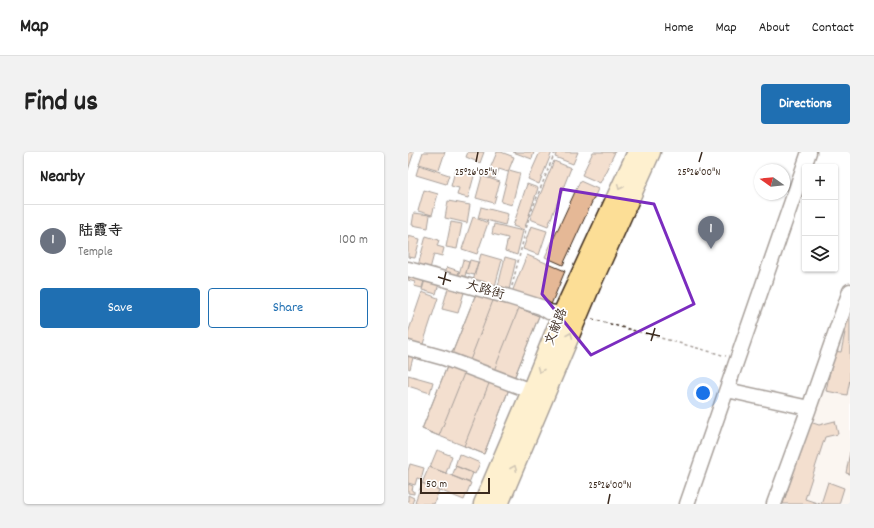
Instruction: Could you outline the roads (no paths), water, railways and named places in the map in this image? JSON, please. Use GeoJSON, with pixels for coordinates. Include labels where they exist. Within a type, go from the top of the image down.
{"type":"FeatureCollection","features":[{"type":"Feature","properties":{"kind":"main road","name":"文献路"},"geometry":{"type":"LineString","coordinates":[[499,504],[570,315],[637,152]]}},
{"type":"Feature","properties":{"kind":"main road","name":"文献路"},"geometry":{"type":"LineString","coordinates":[[483,504],[531,391],[651,152]]}},
{"type":"Feature","properties":{"kind":"street"},"geometry":{"type":"LineString","coordinates":[[687,504],[808,152]]}},
{"type":"Feature","properties":{"kind":"street","name":"大路街"},"geometry":{"type":"LineString","coordinates":[[408,269],[542,307],[549,312],[570,315]]}},
{"type":"Feature","properties":{"kind":"street"},"geometry":{"type":"LineString","coordinates":[[774,504],[850,291]]}},
{"type":"Feature","properties":{"kind":"street"},"geometry":{"type":"LineString","coordinates":[[408,348],[444,358],[531,391]]}},
{"type":"Feature","properties":{"kind":"street"},"geometry":{"type":"LineString","coordinates":[[727,390],[809,408]]}},
{"type":"Feature","properties":{"kind":"place","name":"陆霞寺"},"geometry":{"type":"Point","coordinates":[711,249]}}]}
